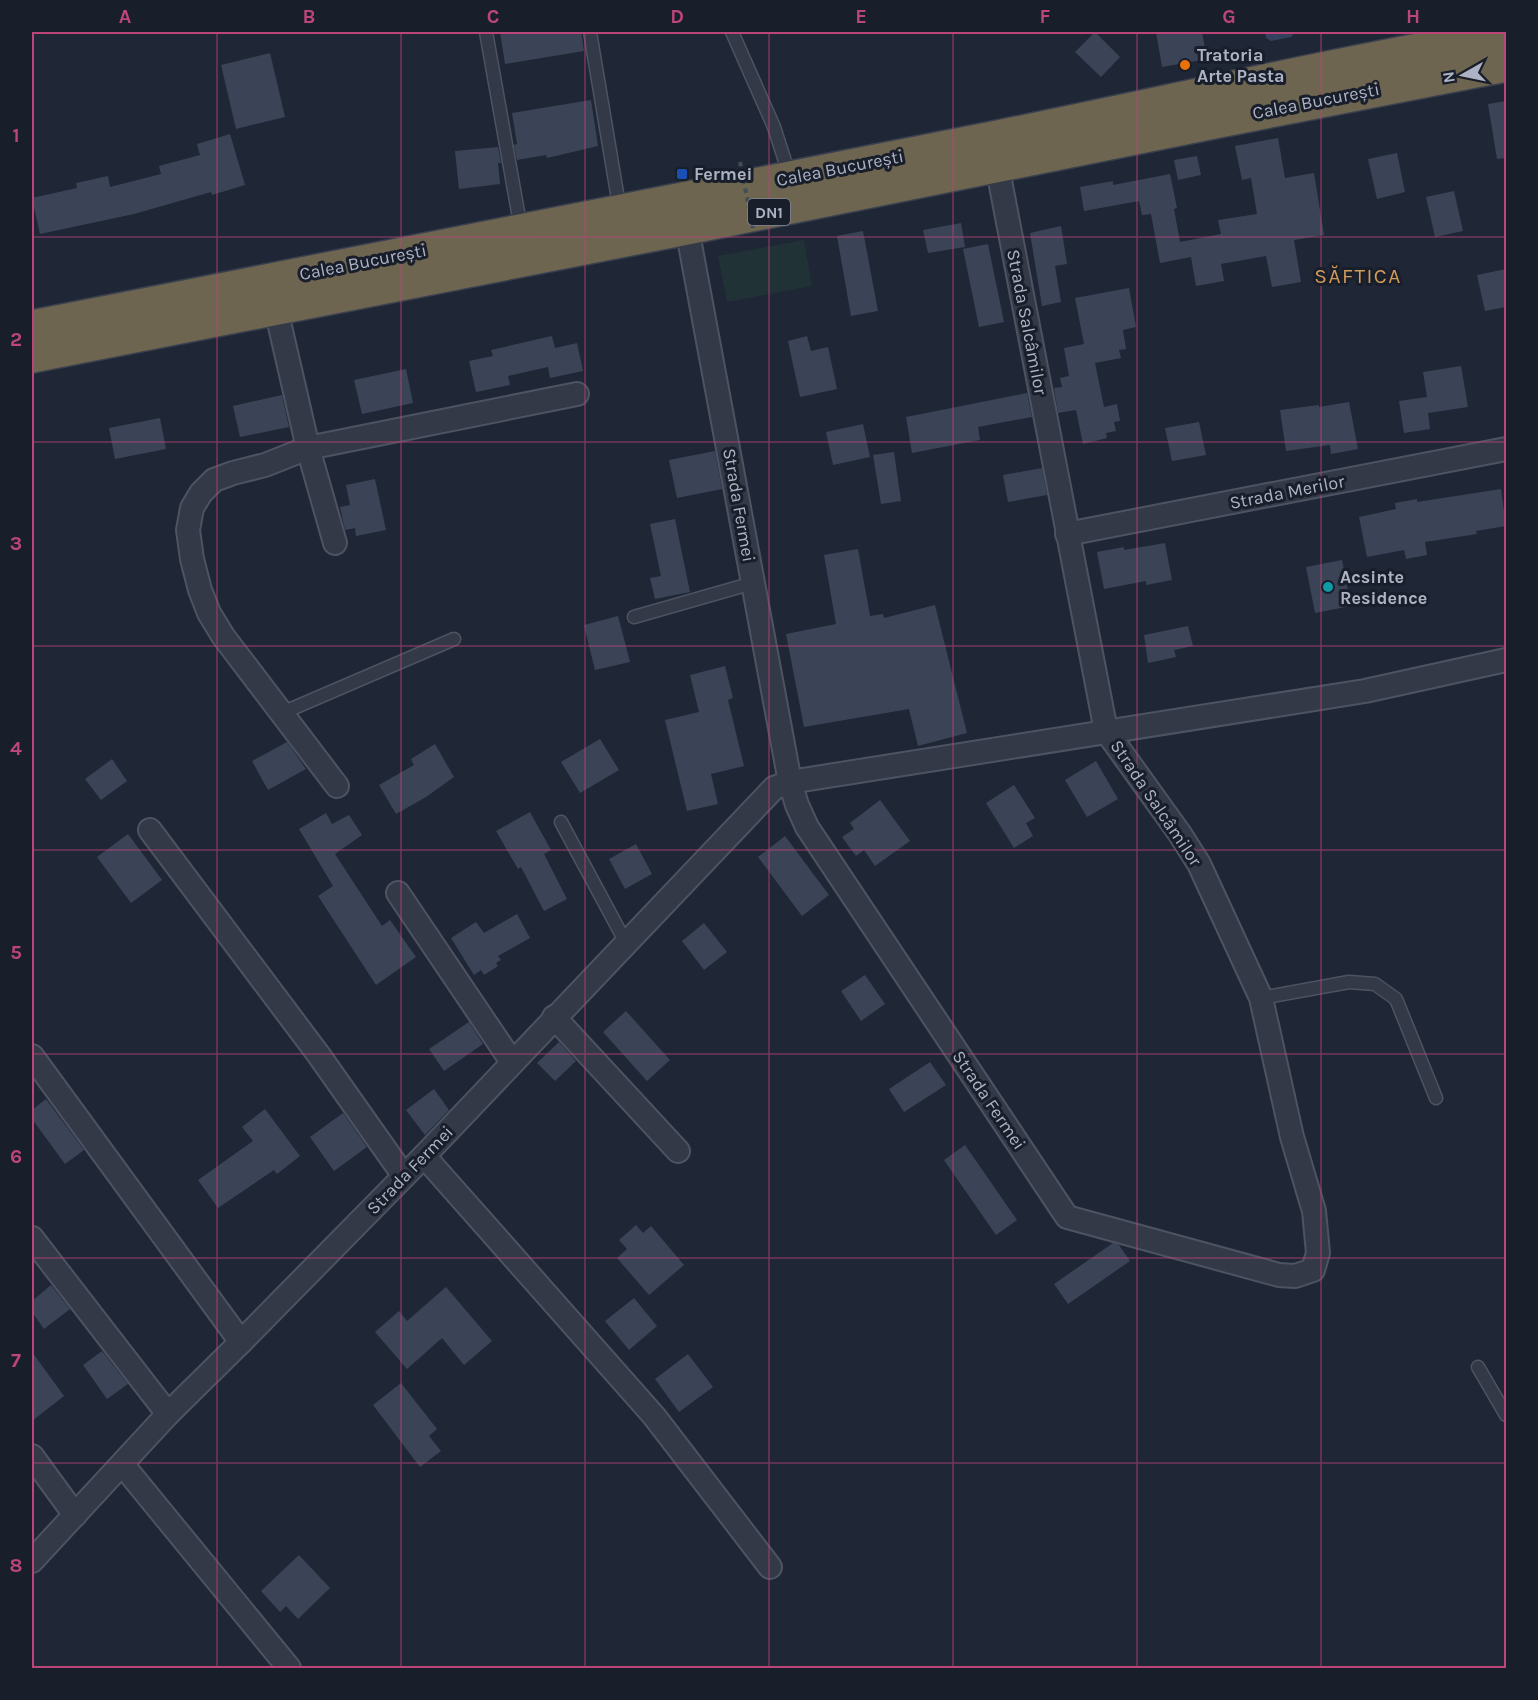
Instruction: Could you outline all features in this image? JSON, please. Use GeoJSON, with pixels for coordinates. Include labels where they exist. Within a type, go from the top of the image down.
{"type":"FeatureCollection","features":[{"type":"Feature","properties":{"kind":"highway","name":"Calea București"},"geometry":{"type":"LineString","coordinates":[[32,327],[621,212],[1406,52],[1506,34]]}},
{"type":"Feature","properties":{"kind":"highway","name":"Calea București"},"geometry":{"type":"LineString","coordinates":[[32,356],[1506,65]]}},
{"type":"Feature","properties":{"kind":"street","name":"Strada Salcâmilor"},"geometry":{"type":"LineString","coordinates":[[997,165],[1106,731],[1199,864],[1261,998],[1292,1137],[1314,1211],[1318,1253],[1313,1270],[1295,1276]]}},
{"type":"Feature","properties":{"kind":"street","name":"Strada Fermei"},"geometry":{"type":"LineString","coordinates":[[687,228],[790,782],[807,827],[1067,1217],[1279,1275],[1295,1276]]}},
{"type":"Feature","properties":{"kind":"street"},"geometry":{"type":"LineString","coordinates":[[276,309],[308,448],[335,543]]}},
{"type":"Feature","properties":{"kind":"street"},"geometry":{"type":"LineString","coordinates":[[337,786],[209,613],[192,559],[188,530],[192,508],[201,493],[214,480],[265,465],[308,448],[577,394]]}},
{"type":"Feature","properties":{"kind":"street","name":"Strada Merilor"},"geometry":{"type":"LineString","coordinates":[[1067,534],[1506,449]]}},
{"type":"Feature","properties":{"kind":"street"},"geometry":{"type":"LineString","coordinates":[[790,782],[1365,691],[1506,660]]}},
{"type":"Feature","properties":{"kind":"street","name":"Strada Fermei"},"geometry":{"type":"LineString","coordinates":[[32,1561],[168,1414],[404,1176],[774,788],[790,782]]}},
{"type":"Feature","properties":{"kind":"street"},"geometry":{"type":"LineString","coordinates":[[150,830],[318,1053],[404,1176]]}},
{"type":"Feature","properties":{"kind":"street"},"geometry":{"type":"LineString","coordinates":[[398,893],[512,1062]]}},
{"type":"Feature","properties":{"kind":"street"},"geometry":{"type":"LineString","coordinates":[[554,1017],[678,1151]]}},
{"type":"Feature","properties":{"kind":"street"},"geometry":{"type":"LineString","coordinates":[[32,1056],[241,1342]]}},
{"type":"Feature","properties":{"kind":"street"},"geometry":{"type":"LineString","coordinates":[[424,1155],[654,1416],[770,1567]]}},
{"type":"Feature","properties":{"kind":"street"},"geometry":{"type":"LineString","coordinates":[[32,1238],[168,1414]]}},
{"type":"Feature","properties":{"kind":"street"},"geometry":{"type":"LineString","coordinates":[[32,1456],[75,1515]]}},
{"type":"Feature","properties":{"kind":"street"},"geometry":{"type":"LineString","coordinates":[[122,1464],[289,1668]]}},
{"type":"Feature","properties":{"kind":"lane"},"geometry":{"type":"LineString","coordinates":[[486,32],[521,231]]}},
{"type":"Feature","properties":{"kind":"lane"},"geometry":{"type":"LineString","coordinates":[[590,32],[621,212]]}},
{"type":"Feature","properties":{"kind":"lane"},"geometry":{"type":"LineString","coordinates":[[732,32],[774,127],[791,178]]}},
{"type":"Feature","properties":{"kind":"lane"},"geometry":{"type":"LineString","coordinates":[[634,617],[753,583]]}},
{"type":"Feature","properties":{"kind":"lane"},"geometry":{"type":"LineString","coordinates":[[282,713],[454,639]]}},
{"type":"Feature","properties":{"kind":"lane"},"geometry":{"type":"LineString","coordinates":[[561,822],[626,943]]}},
{"type":"Feature","properties":{"kind":"lane"},"geometry":{"type":"LineString","coordinates":[[1261,998],[1349,982],[1375,984],[1396,999],[1436,1098]]}},
{"type":"Feature","properties":{"kind":"lane"},"geometry":{"type":"LineString","coordinates":[[1478,1367],[1506,1415]]}},
{"type":"Feature","properties":{"kind":"path"},"geometry":{"type":"LineString","coordinates":[[740,162],[753,228]]}},
{"type":"Feature","properties":{"kind":"shaded area"},"geometry":{"type":"Polygon","coordinates":[[[804,240],[812,286],[727,302],[718,256],[804,240]]]}},
{"type":"Feature","properties":{"kind":"water"},"geometry":{"type":"Polygon","coordinates":[[[1265,32],[1295,32],[1291,37],[1271,41],[1266,38],[1265,32]]]}},
{"type":"Feature","properties":{"kind":"building"},"geometry":{"type":"Polygon","coordinates":[[[500,32],[581,32],[584,51],[505,64],[500,32]]]}},
{"type":"Feature","properties":{"kind":"building"},"geometry":{"type":"Polygon","coordinates":[[[1095,32],[1120,57],[1101,77],[1075,52],[1095,32]]]}},
{"type":"Feature","properties":{"kind":"building"},"geometry":{"type":"Polygon","coordinates":[[[1156,32],[1202,32],[1207,59],[1162,67],[1156,32]]]}},
{"type":"Feature","properties":{"kind":"building"},"geometry":{"type":"Polygon","coordinates":[[[270,53],[285,117],[236,129],[221,65],[270,53]]]}},
{"type":"Feature","properties":{"kind":"building"},"geometry":{"type":"Polygon","coordinates":[[[591,100],[598,146],[547,158],[546,155],[517,160],[512,113],[591,100]]]}},
{"type":"Feature","properties":{"kind":"building"},"geometry":{"type":"Polygon","coordinates":[[[1506,101],[1506,158],[1497,159],[1488,104],[1506,101]]]}},
{"type":"Feature","properties":{"kind":"building"},"geometry":{"type":"Polygon","coordinates":[[[230,134],[245,185],[212,195],[211,192],[134,214],[40,234],[32,198],[77,188],[76,183],[108,176],[110,187],[161,174],[159,166],[200,155],[197,144],[230,134]]]}},
{"type":"Feature","properties":{"kind":"building"},"geometry":{"type":"Polygon","coordinates":[[[1278,138],[1285,178],[1314,173],[1324,235],[1294,240],[1301,282],[1272,287],[1266,256],[1221,264],[1224,281],[1196,286],[1191,257],[1160,263],[1151,214],[1142,215],[1139,201],[1084,211],[1080,187],[1113,181],[1113,185],[1170,174],[1177,208],[1174,209],[1180,242],[1221,234],[1218,220],[1257,214],[1251,178],[1242,180],[1235,146],[1278,138]]]}},
{"type":"Feature","properties":{"kind":"building"},"geometry":{"type":"Polygon","coordinates":[[[498,147],[501,163],[498,163],[500,184],[459,189],[455,151],[498,147]]]}},
{"type":"Feature","properties":{"kind":"building"},"geometry":{"type":"Polygon","coordinates":[[[1397,153],[1405,192],[1377,199],[1368,159],[1397,153]]]}},
{"type":"Feature","properties":{"kind":"building"},"geometry":{"type":"Polygon","coordinates":[[[1197,156],[1201,175],[1178,180],[1174,160],[1197,156]]]}},
{"type":"Feature","properties":{"kind":"building"},"geometry":{"type":"Polygon","coordinates":[[[1454,191],[1463,231],[1435,237],[1426,197],[1454,191]]]}},
{"type":"Feature","properties":{"kind":"building"},"geometry":{"type":"Polygon","coordinates":[[[961,223],[965,247],[928,253],[923,230],[961,223]]]}},
{"type":"Feature","properties":{"kind":"building"},"geometry":{"type":"Polygon","coordinates":[[[1061,226],[1067,264],[1055,266],[1061,302],[1042,306],[1030,233],[1061,226]]]}},
{"type":"Feature","properties":{"kind":"building"},"geometry":{"type":"Polygon","coordinates":[[[863,231],[878,311],[851,316],[837,236],[863,231]]]}},
{"type":"Feature","properties":{"kind":"building"},"geometry":{"type":"Polygon","coordinates":[[[988,244],[1004,322],[979,327],[963,249],[988,244]]]}},
{"type":"Feature","properties":{"kind":"building"},"geometry":{"type":"Polygon","coordinates":[[[1506,269],[1506,307],[1485,311],[1477,275],[1506,269]]]}},
{"type":"Feature","properties":{"kind":"building"},"geometry":{"type":"Polygon","coordinates":[[[1129,288],[1136,327],[1123,330],[1126,349],[1119,350],[1121,358],[1095,363],[1104,407],[1117,404],[1120,421],[1114,422],[1116,431],[1106,433],[1107,438],[1083,444],[1076,410],[1058,413],[1054,388],[1062,387],[1060,378],[1069,376],[1064,348],[1084,344],[1075,298],[1129,288]]]}},
{"type":"Feature","properties":{"kind":"building"},"geometry":{"type":"Polygon","coordinates":[[[552,336],[555,348],[577,343],[583,371],[550,378],[548,367],[508,376],[510,385],[476,392],[469,361],[493,356],[491,350],[552,336]]]}},
{"type":"Feature","properties":{"kind":"building"},"geometry":{"type":"Polygon","coordinates":[[[807,336],[811,351],[828,347],[837,389],[800,397],[788,341],[807,336]]]}},
{"type":"Feature","properties":{"kind":"building"},"geometry":{"type":"Polygon","coordinates":[[[1461,366],[1468,407],[1428,413],[1430,429],[1404,433],[1399,401],[1427,397],[1423,372],[1461,366]]]}},
{"type":"Feature","properties":{"kind":"building"},"geometry":{"type":"Polygon","coordinates":[[[406,369],[413,403],[362,414],[354,380],[406,369]]]}},
{"type":"Feature","properties":{"kind":"building"},"geometry":{"type":"Polygon","coordinates":[[[1027,393],[1032,417],[978,427],[980,440],[912,453],[906,417],[1027,393]]]}},
{"type":"Feature","properties":{"kind":"building"},"geometry":{"type":"Polygon","coordinates":[[[282,395],[289,427],[240,437],[233,406],[282,395]]]}},
{"type":"Feature","properties":{"kind":"building"},"geometry":{"type":"Polygon","coordinates":[[[1349,402],[1358,449],[1331,454],[1330,445],[1286,451],[1280,410],[1349,402]]]}},
{"type":"Feature","properties":{"kind":"building"},"geometry":{"type":"Polygon","coordinates":[[[160,418],[166,449],[115,459],[109,428],[160,418]]]}},
{"type":"Feature","properties":{"kind":"building"},"geometry":{"type":"Polygon","coordinates":[[[1199,422],[1206,455],[1172,461],[1165,428],[1199,422]]]}},
{"type":"Feature","properties":{"kind":"building"},"geometry":{"type":"Polygon","coordinates":[[[863,424],[870,457],[833,465],[826,432],[863,424]]]}},
{"type":"Feature","properties":{"kind":"building"},"geometry":{"type":"Polygon","coordinates":[[[715,451],[722,489],[677,498],[669,460],[715,451]]]}},
{"type":"Feature","properties":{"kind":"building"},"geometry":{"type":"Polygon","coordinates":[[[894,452],[901,501],[881,504],[873,455],[894,452]]]}},
{"type":"Feature","properties":{"kind":"building"},"geometry":{"type":"Polygon","coordinates":[[[1042,468],[1047,495],[1008,502],[1003,475],[1042,468]]]}},
{"type":"Feature","properties":{"kind":"building"},"geometry":{"type":"Polygon","coordinates":[[[375,479],[386,530],[356,536],[355,528],[345,530],[340,507],[350,505],[346,485],[375,479]]]}},
{"type":"Feature","properties":{"kind":"building"},"geometry":{"type":"Polygon","coordinates":[[[1501,489],[1506,526],[1476,531],[1477,534],[1425,542],[1427,555],[1406,559],[1404,550],[1367,557],[1359,517],[1396,509],[1395,503],[1417,499],[1417,502],[1501,489]]]}},
{"type":"Feature","properties":{"kind":"building"},"geometry":{"type":"Polygon","coordinates":[[[675,519],[690,592],[655,599],[650,578],[661,576],[650,524],[675,519]]]}},
{"type":"Feature","properties":{"kind":"building"},"geometry":{"type":"Polygon","coordinates":[[[1165,543],[1172,580],[1146,585],[1146,581],[1104,589],[1097,552],[1165,543]]]}},
{"type":"Feature","properties":{"kind":"building"},"geometry":{"type":"Polygon","coordinates":[[[858,549],[870,616],[883,614],[884,618],[935,605],[967,733],[918,746],[909,709],[804,727],[786,634],[836,624],[824,555],[858,549]]]}},
{"type":"Feature","properties":{"kind":"building","name":"Acsinte Residence"},"geometry":{"type":"Polygon","coordinates":[[[1342,560],[1351,606],[1315,613],[1306,567],[1342,560]]]}},
{"type":"Feature","properties":{"kind":"building"},"geometry":{"type":"Polygon","coordinates":[[[618,616],[630,662],[595,670],[584,625],[618,616]]]}},
{"type":"Feature","properties":{"kind":"building"},"geometry":{"type":"Polygon","coordinates":[[[1188,626],[1193,646],[1174,650],[1176,657],[1148,663],[1144,635],[1188,626]]]}},
{"type":"Feature","properties":{"kind":"building"},"geometry":{"type":"Polygon","coordinates":[[[725,666],[733,698],[728,700],[744,766],[711,774],[718,804],[687,811],[665,720],[699,712],[690,675],[725,666]]]}},
{"type":"Feature","properties":{"kind":"building"},"geometry":{"type":"Polygon","coordinates":[[[600,739],[619,770],[580,793],[561,762],[600,739]]]}},
{"type":"Feature","properties":{"kind":"building"},"geometry":{"type":"Polygon","coordinates":[[[287,742],[306,769],[268,790],[252,761],[287,742]]]}},
{"type":"Feature","properties":{"kind":"building"},"geometry":{"type":"Polygon","coordinates":[[[435,744],[454,777],[426,797],[396,814],[379,785],[414,765],[411,759],[435,744]]]}},
{"type":"Feature","properties":{"kind":"building"},"geometry":{"type":"Polygon","coordinates":[[[112,759],[127,781],[101,800],[85,779],[112,759]]]}},
{"type":"Feature","properties":{"kind":"building"},"geometry":{"type":"Polygon","coordinates":[[[1096,761],[1118,799],[1087,817],[1065,780],[1096,761]]]}},
{"type":"Feature","properties":{"kind":"building"},"geometry":{"type":"Polygon","coordinates":[[[1014,785],[1035,818],[1026,823],[1033,836],[1014,848],[986,803],[1014,785]]]}},
{"type":"Feature","properties":{"kind":"building"},"geometry":{"type":"Polygon","coordinates":[[[880,800],[910,841],[875,866],[864,850],[856,856],[842,837],[854,829],[850,823],[880,800]]]}},
{"type":"Feature","properties":{"kind":"building"},"geometry":{"type":"Polygon","coordinates":[[[530,812],[551,850],[544,854],[567,899],[544,911],[521,867],[518,869],[496,831],[530,812]]]}},
{"type":"Feature","properties":{"kind":"building"},"geometry":{"type":"Polygon","coordinates":[[[326,813],[332,824],[349,815],[362,835],[335,854],[382,926],[390,920],[416,957],[376,985],[318,896],[333,886],[299,829],[326,813]]]}},
{"type":"Feature","properties":{"kind":"building"},"geometry":{"type":"Polygon","coordinates":[[[128,834],[162,880],[131,903],[97,857],[128,834]]]}},
{"type":"Feature","properties":{"kind":"building"},"geometry":{"type":"Polygon","coordinates":[[[785,836],[829,895],[802,916],[758,857],[785,836]]]}},
{"type":"Feature","properties":{"kind":"building"},"geometry":{"type":"Polygon","coordinates":[[[636,844],[652,874],[625,889],[609,859],[636,844]]]}},
{"type":"Feature","properties":{"kind":"building"},"geometry":{"type":"Polygon","coordinates":[[[517,914],[530,938],[498,956],[501,960],[496,963],[498,966],[484,975],[481,970],[474,975],[451,938],[476,922],[484,933],[517,914]]]}},
{"type":"Feature","properties":{"kind":"building"},"geometry":{"type":"Polygon","coordinates":[[[704,923],[727,952],[704,970],[682,941],[704,923]]]}},
{"type":"Feature","properties":{"kind":"building"},"geometry":{"type":"Polygon","coordinates":[[[865,975],[885,1004],[861,1021],[841,991],[865,975]]]}},
{"type":"Feature","properties":{"kind":"building"},"geometry":{"type":"Polygon","coordinates":[[[626,1011],[670,1060],[647,1081],[603,1032],[626,1011]]]}},
{"type":"Feature","properties":{"kind":"building"},"geometry":{"type":"Polygon","coordinates":[[[469,1022],[483,1044],[444,1071],[429,1049],[469,1022]]]}},
{"type":"Feature","properties":{"kind":"building"},"geometry":{"type":"Polygon","coordinates":[[[559,1042],[576,1061],[555,1081],[537,1063],[559,1042]]]}},
{"type":"Feature","properties":{"kind":"building"},"geometry":{"type":"Polygon","coordinates":[[[930,1062],[946,1085],[904,1112],[889,1089],[930,1062]]]}},
{"type":"Feature","properties":{"kind":"building"},"geometry":{"type":"Polygon","coordinates":[[[434,1089],[449,1110],[425,1135],[406,1110],[434,1089]]]}},
{"type":"Feature","properties":{"kind":"building"},"geometry":{"type":"Polygon","coordinates":[[[46,1099],[84,1150],[65,1164],[32,1119],[32,1110],[46,1099]]]}},
{"type":"Feature","properties":{"kind":"building"},"geometry":{"type":"Polygon","coordinates":[[[265,1109],[300,1156],[277,1174],[274,1170],[218,1208],[198,1180],[253,1141],[242,1127],[265,1109]]]}},
{"type":"Feature","properties":{"kind":"building"},"geometry":{"type":"Polygon","coordinates":[[[343,1113],[367,1147],[334,1171],[310,1137],[343,1113]]]}},
{"type":"Feature","properties":{"kind":"building"},"geometry":{"type":"Polygon","coordinates":[[[965,1145],[1017,1220],[996,1235],[944,1160],[965,1145]]]}},
{"type":"Feature","properties":{"kind":"building"},"geometry":{"type":"Polygon","coordinates":[[[636,1225],[643,1233],[651,1226],[684,1265],[649,1295],[617,1258],[627,1249],[619,1240],[636,1225]]]}},
{"type":"Feature","properties":{"kind":"building"},"geometry":{"type":"Polygon","coordinates":[[[1113,1243],[1119,1245],[1130,1261],[1068,1304],[1054,1284],[1113,1243]]]}},
{"type":"Feature","properties":{"kind":"building"},"geometry":{"type":"Polygon","coordinates":[[[51,1285],[70,1309],[44,1329],[32,1312],[32,1301],[51,1285]]]}},
{"type":"Feature","properties":{"kind":"building"},"geometry":{"type":"Polygon","coordinates":[[[446,1287],[492,1341],[464,1365],[442,1338],[407,1369],[375,1332],[399,1311],[407,1321],[446,1287]]]}},
{"type":"Feature","properties":{"kind":"building"},"geometry":{"type":"Polygon","coordinates":[[[634,1298],[657,1326],[629,1350],[605,1321],[634,1298]]]}},
{"type":"Feature","properties":{"kind":"building"},"geometry":{"type":"Polygon","coordinates":[[[102,1351],[128,1384],[107,1399],[83,1365],[102,1351]]]}},
{"type":"Feature","properties":{"kind":"building"},"geometry":{"type":"Polygon","coordinates":[[[32,1352],[64,1396],[32,1421],[32,1352]]]}},
{"type":"Feature","properties":{"kind":"building"},"geometry":{"type":"Polygon","coordinates":[[[688,1354],[713,1387],[679,1412],[655,1379],[688,1354]]]}},
{"type":"Feature","properties":{"kind":"building"},"geometry":{"type":"Polygon","coordinates":[[[401,1383],[437,1429],[429,1436],[441,1451],[420,1467],[373,1405],[401,1383]]]}},
{"type":"Feature","properties":{"kind":"building"},"geometry":{"type":"Polygon","coordinates":[[[299,1555],[330,1588],[298,1619],[286,1606],[280,1612],[261,1591],[299,1555]]]}},
{"type":"Feature","properties":{"kind":"place","name":"Tratoria Arte Pasta"},"geometry":{"type":"Point","coordinates":[1185,65]}},
{"type":"Feature","properties":{"kind":"place","name":"Fermei"},"geometry":{"type":"Point","coordinates":[682,174]}},
{"type":"Feature","properties":{"kind":"place","name":"Acsinte Residence"},"geometry":{"type":"Point","coordinates":[1328,587]}},
{"type":"Feature","properties":{"kind":"district","name":"SĂFTICA"},"geometry":{"type":"Point","coordinates":[1358,276]}}]}
